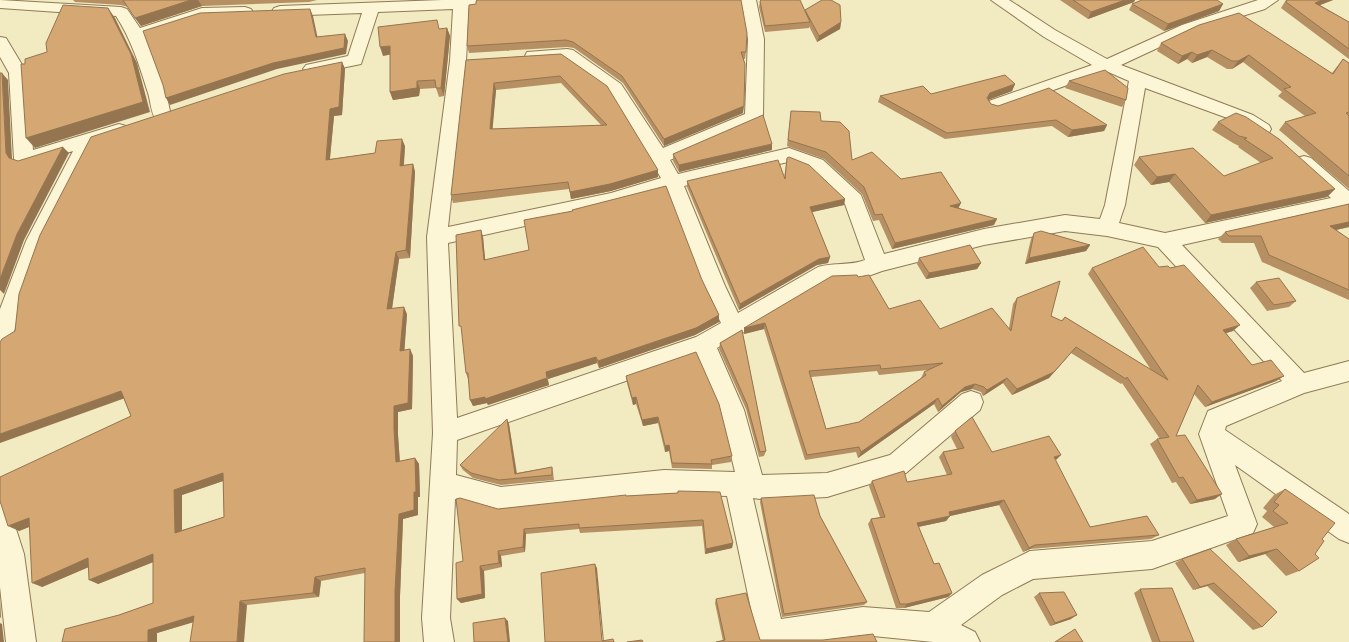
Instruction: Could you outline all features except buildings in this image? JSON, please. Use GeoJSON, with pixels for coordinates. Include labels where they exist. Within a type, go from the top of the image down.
{"type":"FeatureCollection","features":[{"type":"Feature","properties":{"kind":"street"},"geometry":{"type":"LineString","coordinates":[[999,0],[1041,30],[1108,65],[1138,79],[1247,119],[1280,141]]}},
{"type":"Feature","properties":{"kind":"street"},"geometry":{"type":"LineString","coordinates":[[136,34],[204,7],[262,11],[323,5],[371,8],[466,1],[468,61],[437,237],[445,433],[436,618],[439,642]]}},
{"type":"Feature","properties":{"kind":"street"},"geometry":{"type":"LineString","coordinates":[[659,157],[754,117],[756,39],[751,1]]}},
{"type":"Feature","properties":{"kind":"street"},"geometry":{"type":"LineString","coordinates":[[5,2],[121,12],[136,34],[157,92],[162,116]]}},
{"type":"Feature","properties":{"kind":"street"},"geometry":{"type":"LineString","coordinates":[[995,105],[1108,65],[1188,28],[1260,2]]}},
{"type":"Feature","properties":{"kind":"street"},"geometry":{"type":"LineString","coordinates":[[292,73],[355,60],[371,8]]}},
{"type":"Feature","properties":{"kind":"street"},"geometry":{"type":"LineString","coordinates":[[0,42],[18,73],[24,159],[180,110]]}},
{"type":"Feature","properties":{"kind":"street"},"geometry":{"type":"LineString","coordinates":[[518,57],[567,54],[615,88],[673,182],[714,286],[733,325]]}},
{"type":"Feature","properties":{"kind":"street"},"geometry":{"type":"LineString","coordinates":[[1108,228],[1115,205],[1138,79]]}},
{"type":"Feature","properties":{"kind":"street"},"geometry":{"type":"LineString","coordinates":[[1,331],[36,241],[88,140]]}},
{"type":"Feature","properties":{"kind":"street"},"geometry":{"type":"LineString","coordinates":[[1294,153],[1349,201]]}},
{"type":"Feature","properties":{"kind":"street"},"geometry":{"type":"LineString","coordinates":[[437,237],[611,200],[673,182],[789,155],[816,164],[854,200],[877,264]]}},
{"type":"Feature","properties":{"kind":"street"},"geometry":{"type":"LineString","coordinates":[[445,433],[704,344],[733,325],[826,273],[860,271],[877,264],[984,237],[1065,223],[1108,228],[1165,240],[1349,201]]}},
{"type":"Feature","properties":{"kind":"street"},"geometry":{"type":"LineString","coordinates":[[1165,240],[1300,384]]}},
{"type":"Feature","properties":{"kind":"street"},"geometry":{"type":"LineString","coordinates":[[704,344],[732,410],[772,638],[863,621],[933,627],[965,642]]}},
{"type":"Feature","properties":{"kind":"street"},"geometry":{"type":"LineString","coordinates":[[933,627],[992,585],[1030,565],[1152,555],[1244,524],[1211,434],[1217,420],[1300,384],[1349,371]]}},
{"type":"Feature","properties":{"kind":"street"},"geometry":{"type":"LineString","coordinates":[[442,483],[501,500],[664,482],[744,485],[769,488],[827,485],[897,465],[971,402]]}},
{"type":"Feature","properties":{"kind":"street"},"geometry":{"type":"LineString","coordinates":[[1211,434],[1349,530]]}},
{"type":"Feature","properties":{"kind":"street"},"geometry":{"type":"LineString","coordinates":[[0,516],[10,554],[21,642]]}}]}
